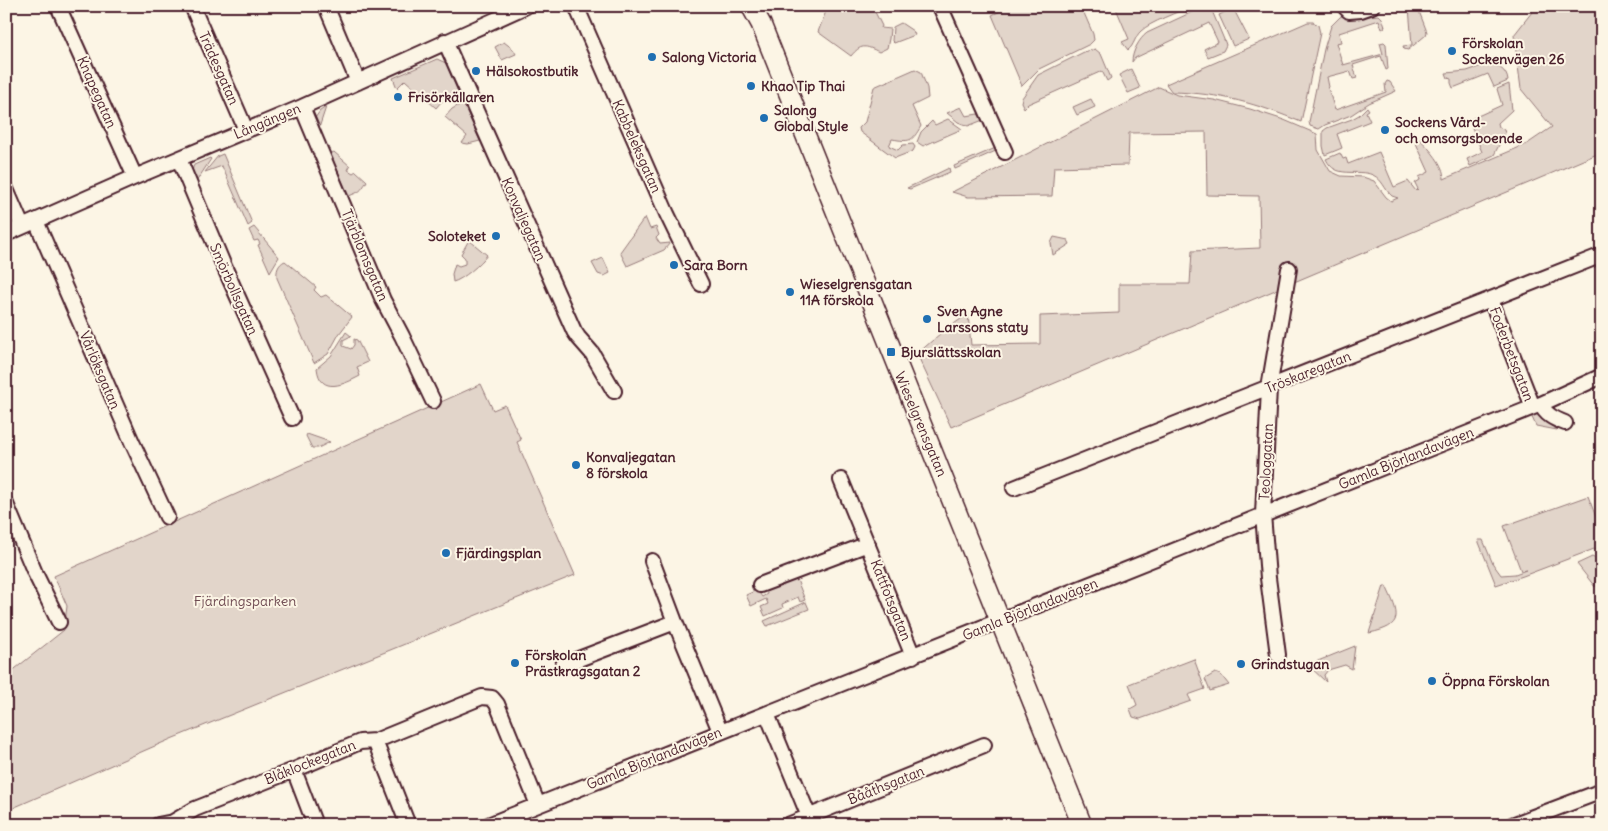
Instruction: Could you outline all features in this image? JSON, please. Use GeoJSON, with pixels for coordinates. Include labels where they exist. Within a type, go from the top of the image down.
{"type":"FeatureCollection","features":[{"type":"Feature","properties":{"kind":"street","name":"Knapegatan"},"geometry":{"type":"LineString","coordinates":[[58,6],[135,177]]}},
{"type":"Feature","properties":{"kind":"street","name":"Trädesgatan"},"geometry":{"type":"LineString","coordinates":[[192,6],[246,130]]}},
{"type":"Feature","properties":{"kind":"street"},"geometry":{"type":"LineString","coordinates":[[326,6],[358,82]]}},
{"type":"Feature","properties":{"kind":"street","name":"Långängen"},"geometry":{"type":"LineString","coordinates":[[6,234],[135,177],[302,107],[526,6]]}},
{"type":"Feature","properties":{"kind":"street","name":"Kabbeleksgatan"},"geometry":{"type":"LineString","coordinates":[[576,6],[667,214],[701,284]]}},
{"type":"Feature","properties":{"kind":"street","name":"Wieselgrensgatan"},"geometry":{"type":"LineString","coordinates":[[751,6],[759,15],[1082,825]]}},
{"type":"Feature","properties":{"kind":"street"},"geometry":{"type":"LineString","coordinates":[[1344,6],[1349,10],[1361,10],[1372,6]]}},
{"type":"Feature","properties":{"kind":"street"},"geometry":{"type":"LineString","coordinates":[[944,7],[1006,152]]}},
{"type":"Feature","properties":{"kind":"street","name":"Konvaljegatan"},"geometry":{"type":"LineString","coordinates":[[445,41],[574,331],[592,353],[614,390]]}},
{"type":"Feature","properties":{"kind":"street","name":"Tjärblomsgatan"},"geometry":{"type":"LineString","coordinates":[[302,107],[383,300],[433,401]]}},
{"type":"Feature","properties":{"kind":"street","name":"Smörbollsgatan"},"geometry":{"type":"LineString","coordinates":[[179,159],[223,264],[292,418]]}},
{"type":"Feature","properties":{"kind":"street"},"geometry":{"type":"LineString","coordinates":[[6,189],[22,226]]}},
{"type":"Feature","properties":{"kind":"street","name":"Vårlöksgatan"},"geometry":{"type":"LineString","coordinates":[[36,221],[132,442],[167,517]]}},
{"type":"Feature","properties":{"kind":"street","name":"Tröskaregatan"},"geometry":{"type":"LineString","coordinates":[[1014,488],[1602,255]]}},
{"type":"Feature","properties":{"kind":"street","name":"Teologgatan"},"geometry":{"type":"LineString","coordinates":[[1278,656],[1268,578],[1263,514],[1270,388],[1289,269]]}},
{"type":"Feature","properties":{"kind":"street","name":"Foderbetsgatan"},"geometry":{"type":"LineString","coordinates":[[1491,300],[1537,406]]}},
{"type":"Feature","properties":{"kind":"street","name":"Gamla Björlandavägen"},"geometry":{"type":"LineString","coordinates":[[488,825],[506,822],[538,805],[1537,406],[1602,376]]}},
{"type":"Feature","properties":{"kind":"street"},"geometry":{"type":"LineString","coordinates":[[1537,406],[1553,419],[1565,423]]}},
{"type":"Feature","properties":{"kind":"street","name":"Kattfotsgatan"},"geometry":{"type":"LineString","coordinates":[[841,480],[913,656]]}},
{"type":"Feature","properties":{"kind":"street"},"geometry":{"type":"LineString","coordinates":[[6,504],[35,573],[59,622]]}},
{"type":"Feature","properties":{"kind":"street","name":"Kattfotsgatan"},"geometry":{"type":"LineString","coordinates":[[760,585],[868,544]]}},
{"type":"Feature","properties":{"kind":"street"},"geometry":{"type":"LineString","coordinates":[[652,561],[720,731]]}},
{"type":"Feature","properties":{"kind":"street"},"geometry":{"type":"LineString","coordinates":[[563,665],[675,622]]}},
{"type":"Feature","properties":{"kind":"street","name":"Blåklockegatan"},"geometry":{"type":"LineString","coordinates":[[158,825],[174,823],[194,809],[360,742],[375,741],[482,698],[492,698],[497,704],[538,805]]}},
{"type":"Feature","properties":{"kind":"street"},"geometry":{"type":"LineString","coordinates":[[767,714],[810,820]]}},
{"type":"Feature","properties":{"kind":"street"},"geometry":{"type":"LineString","coordinates":[[375,741],[408,825]]}},
{"type":"Feature","properties":{"kind":"street","name":"Bååthsgatan"},"geometry":{"type":"LineString","coordinates":[[788,825],[810,820],[984,745]]}},
{"type":"Feature","properties":{"kind":"street"},"geometry":{"type":"LineString","coordinates":[[294,770],[315,825]]}},
{"type":"Feature","properties":{"kind":"street"},"geometry":{"type":"LineString","coordinates":[[1512,825],[1602,791]]}},
{"type":"Feature","properties":{"kind":"green space"},"geometry":{"type":"Polygon","coordinates":[[[828,6],[886,6],[875,12],[882,26],[881,28],[890,29],[887,48],[879,52],[864,47],[858,49],[851,56],[818,32],[828,6]]]}},
{"type":"Feature","properties":{"kind":"green space"},"geometry":{"type":"Polygon","coordinates":[[[1011,6],[1081,6],[1094,40],[1090,44],[1039,69],[1022,86],[992,15],[1011,6]]]}},
{"type":"Feature","properties":{"kind":"green space"},"geometry":{"type":"Polygon","coordinates":[[[1115,6],[1191,6],[1145,28],[1139,33],[1128,50],[1122,42],[1129,39],[1115,6]]]}},
{"type":"Feature","properties":{"kind":"green space"},"geometry":{"type":"Polygon","coordinates":[[[1205,6],[1210,6],[1225,42],[1226,45],[1223,51],[1208,57],[1204,49],[1218,42],[1209,23],[1135,58],[1132,62],[1136,46],[1147,33],[1205,6]]]}},
{"type":"Feature","properties":{"kind":"green space"},"geometry":{"type":"Polygon","coordinates":[[[1399,6],[1417,6],[1427,32],[1408,50],[1404,49],[1403,46],[1412,45],[1409,7],[1399,6]]]}},
{"type":"Feature","properties":{"kind":"green space"},"geometry":{"type":"Polygon","coordinates":[[[1530,6],[1602,6],[1602,152],[951,427],[917,354],[941,333],[968,314],[971,345],[1040,344],[1040,316],[1119,313],[1119,284],[1190,284],[1192,251],[1260,248],[1259,196],[1207,195],[1206,132],[1129,133],[1128,165],[1054,167],[1052,196],[968,197],[952,192],[1159,87],[1177,95],[1214,100],[1250,109],[1284,120],[1317,134],[1318,150],[1330,171],[1341,176],[1363,177],[1374,181],[1391,201],[1398,198],[1392,196],[1373,175],[1335,169],[1326,159],[1340,153],[1343,159],[1346,158],[1348,164],[1379,152],[1394,187],[1408,181],[1416,191],[1418,189],[1415,183],[1420,180],[1419,177],[1429,172],[1415,141],[1420,139],[1432,153],[1442,168],[1444,179],[1527,144],[1552,127],[1521,89],[1514,35],[1532,12],[1530,6]]]}},
{"type":"Feature","properties":{"kind":"green space"},"geometry":{"type":"Polygon","coordinates":[[[1233,8],[1249,39],[1233,46],[1219,15],[1233,8]]]}},
{"type":"Feature","properties":{"kind":"green space"},"geometry":{"type":"Polygon","coordinates":[[[1346,14],[1358,17],[1379,15],[1385,27],[1382,29],[1379,20],[1339,33],[1341,42],[1336,43],[1343,65],[1383,54],[1380,43],[1384,42],[1386,44],[1388,69],[1386,70],[1381,56],[1353,65],[1357,78],[1353,79],[1350,71],[1327,77],[1328,88],[1335,110],[1386,92],[1385,84],[1387,81],[1390,82],[1396,91],[1369,103],[1351,115],[1319,129],[1310,126],[1309,122],[1324,49],[1331,26],[1346,14]]]}},
{"type":"Feature","properties":{"kind":"green space"},"geometry":{"type":"Polygon","coordinates":[[[1308,22],[1318,25],[1320,33],[1301,122],[1269,110],[1223,97],[1172,92],[1166,84],[1308,22]]]}},
{"type":"Feature","properties":{"kind":"green space"},"geometry":{"type":"Polygon","coordinates":[[[901,23],[913,31],[915,35],[894,43],[892,41],[893,27],[901,23]]]}},
{"type":"Feature","properties":{"kind":"green space"},"geometry":{"type":"Polygon","coordinates":[[[504,42],[516,54],[502,60],[495,47],[504,42]]]}},
{"type":"Feature","properties":{"kind":"green space"},"geometry":{"type":"Polygon","coordinates":[[[1095,49],[1101,54],[1111,78],[1107,81],[1102,71],[1028,104],[1024,108],[1021,102],[1022,98],[1038,75],[1084,52],[1095,49]]]}},
{"type":"Feature","properties":{"kind":"green space"},"geometry":{"type":"Polygon","coordinates":[[[437,59],[446,63],[458,92],[441,102],[436,108],[405,80],[397,88],[393,78],[437,59]]]}},
{"type":"Feature","properties":{"kind":"green space"},"geometry":{"type":"Polygon","coordinates":[[[1487,64],[1501,69],[1506,74],[1508,81],[1494,87],[1488,74],[1453,88],[1451,79],[1448,78],[1446,73],[1467,71],[1487,64]]]}},
{"type":"Feature","properties":{"kind":"green space"},"geometry":{"type":"Polygon","coordinates":[[[915,69],[921,72],[927,88],[928,98],[912,106],[921,126],[913,138],[910,140],[892,139],[889,146],[898,150],[903,145],[913,144],[915,147],[913,151],[895,158],[860,132],[859,128],[865,122],[874,87],[915,69]]]}},
{"type":"Feature","properties":{"kind":"green space"},"geometry":{"type":"Polygon","coordinates":[[[1131,69],[1140,88],[1128,93],[1119,75],[1131,69]]]}},
{"type":"Feature","properties":{"kind":"green space"},"geometry":{"type":"Polygon","coordinates":[[[1509,84],[1512,110],[1498,123],[1505,133],[1494,155],[1470,166],[1467,159],[1482,152],[1469,120],[1502,105],[1497,89],[1509,84]]]}},
{"type":"Feature","properties":{"kind":"green space"},"geometry":{"type":"Polygon","coordinates":[[[1091,99],[1095,107],[1077,115],[1073,107],[1091,99]]]}},
{"type":"Feature","properties":{"kind":"green space"},"geometry":{"type":"Polygon","coordinates":[[[463,103],[480,141],[468,144],[462,143],[467,136],[445,117],[452,109],[463,103]]]}},
{"type":"Feature","properties":{"kind":"green space"},"geometry":{"type":"Polygon","coordinates":[[[326,107],[319,128],[315,118],[326,107]]]}},
{"type":"Feature","properties":{"kind":"green space"},"geometry":{"type":"Polygon","coordinates":[[[961,107],[966,116],[978,114],[983,120],[968,126],[958,122],[947,113],[961,107]]]}},
{"type":"Feature","properties":{"kind":"green space"},"geometry":{"type":"Polygon","coordinates":[[[1367,107],[1369,110],[1366,112],[1370,121],[1337,134],[1342,148],[1325,155],[1323,131],[1352,119],[1367,107]]]}},
{"type":"Feature","properties":{"kind":"green space"},"geometry":{"type":"Polygon","coordinates":[[[948,119],[962,129],[923,146],[917,142],[921,132],[932,121],[935,125],[948,119]]]}},
{"type":"Feature","properties":{"kind":"green space"},"geometry":{"type":"Polygon","coordinates":[[[998,147],[998,150],[955,169],[954,166],[998,147]]]}},
{"type":"Feature","properties":{"kind":"green space"},"geometry":{"type":"Polygon","coordinates":[[[334,152],[350,166],[348,170],[353,173],[356,171],[367,181],[358,192],[349,196],[330,154],[334,152]]]}},
{"type":"Feature","properties":{"kind":"green space"},"geometry":{"type":"Polygon","coordinates":[[[223,154],[252,223],[248,226],[222,166],[205,172],[218,156],[223,154]]]}},
{"type":"Feature","properties":{"kind":"green space"},"geometry":{"type":"Polygon","coordinates":[[[210,158],[196,182],[192,174],[194,165],[210,158]]]}},
{"type":"Feature","properties":{"kind":"green space"},"geometry":{"type":"Polygon","coordinates":[[[949,168],[950,172],[910,189],[907,188],[949,168]]]}},
{"type":"Feature","properties":{"kind":"green space"},"geometry":{"type":"Polygon","coordinates":[[[645,217],[650,229],[656,227],[659,235],[656,238],[660,244],[670,243],[664,250],[627,266],[620,252],[645,217]]]}},
{"type":"Feature","properties":{"kind":"green space"},"geometry":{"type":"Polygon","coordinates":[[[254,227],[279,257],[270,272],[258,245],[260,244],[258,240],[254,241],[249,230],[254,227]]]}},
{"type":"Feature","properties":{"kind":"green space"},"geometry":{"type":"Polygon","coordinates":[[[1054,237],[1068,240],[1070,244],[1053,255],[1051,243],[1054,237]]]}},
{"type":"Feature","properties":{"kind":"green space"},"geometry":{"type":"Polygon","coordinates":[[[469,240],[487,255],[472,271],[453,282],[452,274],[455,264],[459,266],[465,264],[465,258],[461,254],[469,240]]]}},
{"type":"Feature","properties":{"kind":"green space"},"geometry":{"type":"Polygon","coordinates":[[[603,258],[610,273],[604,276],[598,274],[592,263],[603,258]]]}},
{"type":"Feature","properties":{"kind":"green space"},"geometry":{"type":"Polygon","coordinates":[[[285,261],[316,287],[314,290],[321,297],[326,295],[352,317],[339,334],[328,354],[314,363],[277,278],[278,268],[285,261]]]}},
{"type":"Feature","properties":{"kind":"green space"},"geometry":{"type":"Polygon","coordinates":[[[346,332],[351,336],[343,340],[343,346],[351,349],[354,345],[354,339],[357,340],[368,362],[357,367],[360,376],[334,386],[328,385],[319,377],[317,368],[331,356],[346,332]]]}},
{"type":"Feature","properties":{"kind":"green space","name":"Fjärdingsparken"},"geometry":{"type":"Polygon","coordinates":[[[481,384],[493,410],[505,405],[521,440],[517,442],[575,575],[171,739],[6,811],[6,676],[64,630],[67,606],[54,576],[481,384]]]}},
{"type":"Feature","properties":{"kind":"green space"},"geometry":{"type":"Polygon","coordinates":[[[1536,413],[1542,414],[1558,425],[1557,430],[1536,426],[1531,415],[1536,413]]]}},
{"type":"Feature","properties":{"kind":"green space"},"geometry":{"type":"Polygon","coordinates":[[[307,434],[330,442],[318,448],[312,448],[306,436],[307,434]]]}},
{"type":"Feature","properties":{"kind":"green space"},"geometry":{"type":"Polygon","coordinates":[[[1588,496],[1602,533],[1602,546],[1496,585],[1478,540],[1483,540],[1493,564],[1501,575],[1515,574],[1526,570],[1521,571],[1504,526],[1588,496]]]}},
{"type":"Feature","properties":{"kind":"green space"},"geometry":{"type":"Polygon","coordinates":[[[1592,557],[1596,559],[1595,587],[1577,564],[1592,557]]]}},
{"type":"Feature","properties":{"kind":"green space"},"geometry":{"type":"Polygon","coordinates":[[[795,575],[805,600],[800,602],[798,597],[782,604],[783,608],[765,616],[761,607],[768,604],[766,599],[751,606],[746,595],[757,590],[762,597],[767,594],[766,587],[795,575]]]}},
{"type":"Feature","properties":{"kind":"green space"},"geometry":{"type":"Polygon","coordinates":[[[1384,586],[1386,586],[1394,604],[1396,617],[1389,627],[1369,633],[1384,586]]]}},
{"type":"Feature","properties":{"kind":"green space"},"geometry":{"type":"Polygon","coordinates":[[[806,602],[809,609],[767,626],[764,621],[806,602]]]}},
{"type":"Feature","properties":{"kind":"green space"},"geometry":{"type":"Polygon","coordinates":[[[1355,646],[1352,669],[1345,665],[1328,670],[1324,675],[1326,682],[1308,665],[1355,646]]]}},
{"type":"Feature","properties":{"kind":"green space"},"geometry":{"type":"Polygon","coordinates":[[[1194,659],[1205,689],[1188,695],[1191,701],[1140,719],[1133,717],[1130,709],[1137,705],[1129,684],[1194,659]]]}},
{"type":"Feature","properties":{"kind":"green space"},"geometry":{"type":"Polygon","coordinates":[[[1215,673],[1221,675],[1229,685],[1210,691],[1205,679],[1215,673]]]}},
{"type":"Feature","properties":{"kind":"place","name":"Förskolan Sockenvägen 26"},"geometry":{"type":"Point","coordinates":[1452,51]}},
{"type":"Feature","properties":{"kind":"place","name":"Salong Victoria"},"geometry":{"type":"Point","coordinates":[652,57]}},
{"type":"Feature","properties":{"kind":"place","name":"Hälsokostbutik"},"geometry":{"type":"Point","coordinates":[476,71]}},
{"type":"Feature","properties":{"kind":"place","name":"Khao Tip Thai"},"geometry":{"type":"Point","coordinates":[751,86]}},
{"type":"Feature","properties":{"kind":"place","name":"Frisörkällaren"},"geometry":{"type":"Point","coordinates":[398,97]}},
{"type":"Feature","properties":{"kind":"place","name":"Salong Global Style"},"geometry":{"type":"Point","coordinates":[764,118]}},
{"type":"Feature","properties":{"kind":"place","name":"Sockens Vård- och omsorgsboende"},"geometry":{"type":"Point","coordinates":[1385,130]}},
{"type":"Feature","properties":{"kind":"place","name":"Soloteket"},"geometry":{"type":"Point","coordinates":[496,236]}},
{"type":"Feature","properties":{"kind":"place","name":"Sara Born"},"geometry":{"type":"Point","coordinates":[674,265]}},
{"type":"Feature","properties":{"kind":"place","name":"Wieselgrensgatan 11A förskola"},"geometry":{"type":"Point","coordinates":[790,292]}},
{"type":"Feature","properties":{"kind":"place","name":"Sven Agne Larssons staty"},"geometry":{"type":"Point","coordinates":[927,319]}},
{"type":"Feature","properties":{"kind":"place","name":"Bjurslättsskolan"},"geometry":{"type":"Point","coordinates":[891,352]}},
{"type":"Feature","properties":{"kind":"place","name":"Konvaljegatan 8 förskola"},"geometry":{"type":"Point","coordinates":[576,465]}},
{"type":"Feature","properties":{"kind":"place","name":"Fjärdingsplan"},"geometry":{"type":"Point","coordinates":[446,553]}},
{"type":"Feature","properties":{"kind":"place","name":"Förskolan Prästkragsgatan 2"},"geometry":{"type":"Point","coordinates":[515,663]}},
{"type":"Feature","properties":{"kind":"place","name":"Grindstugan"},"geometry":{"type":"Point","coordinates":[1241,664]}},
{"type":"Feature","properties":{"kind":"place","name":"Öppna Förskolan"},"geometry":{"type":"Point","coordinates":[1432,681]}}]}
